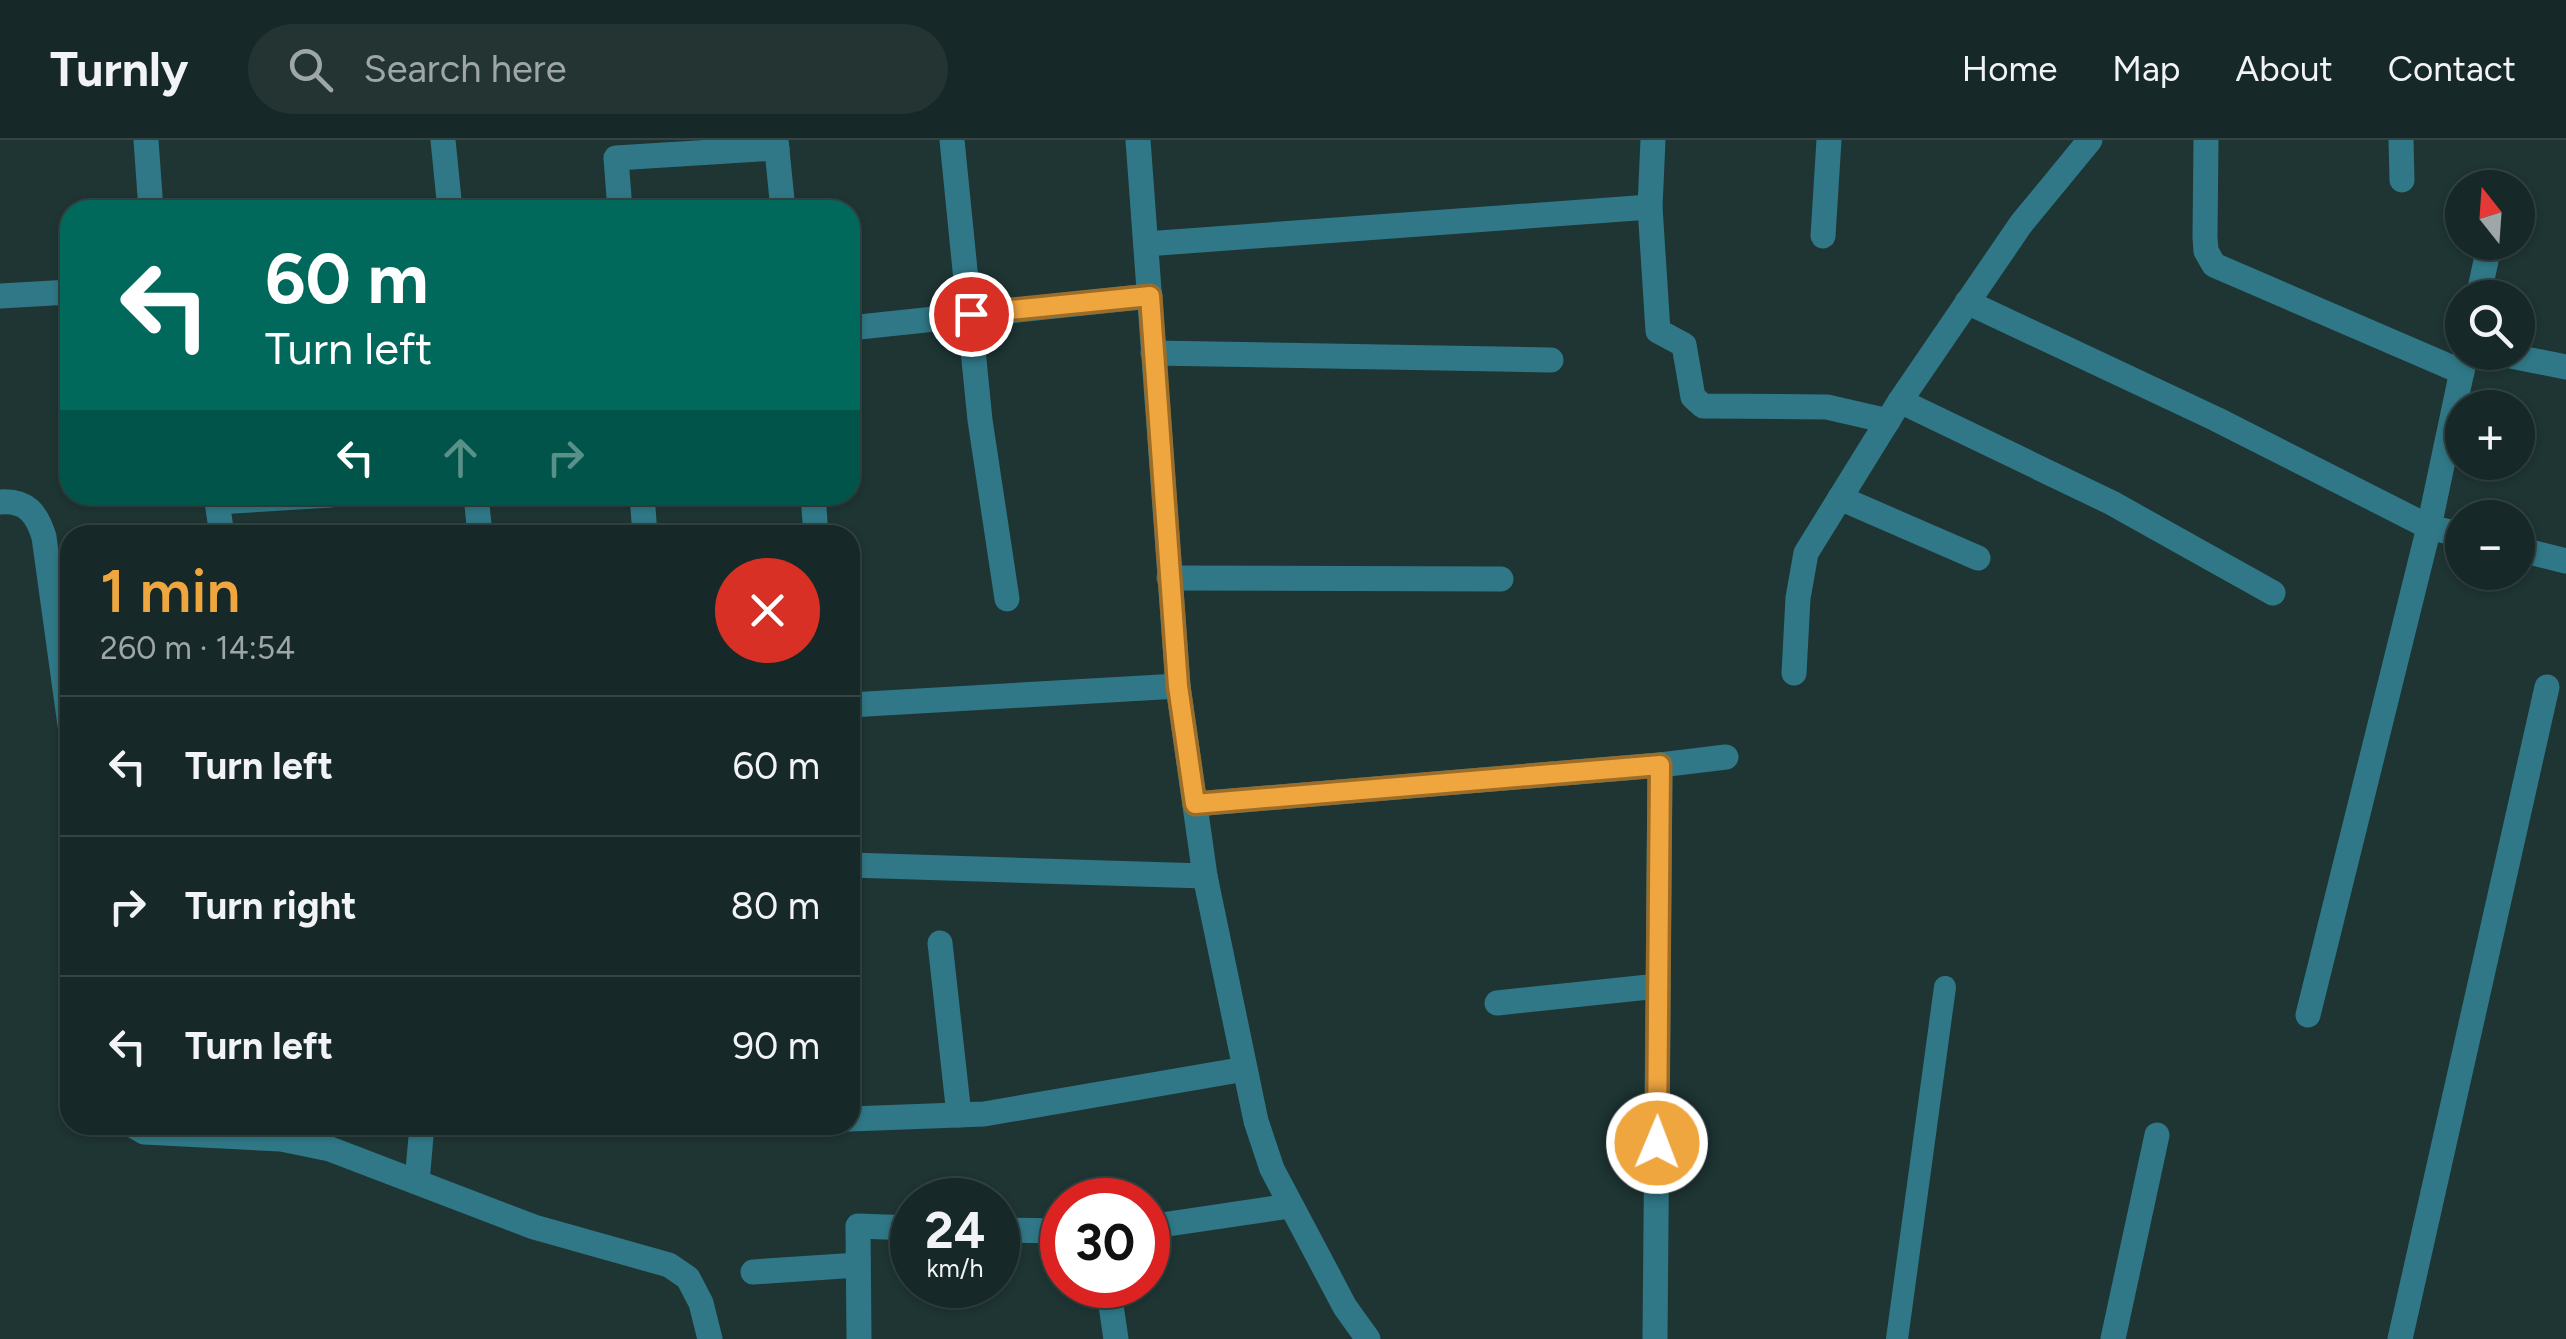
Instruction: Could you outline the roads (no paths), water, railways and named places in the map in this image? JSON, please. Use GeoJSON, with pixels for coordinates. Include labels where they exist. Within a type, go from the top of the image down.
{"type":"FeatureCollection","features":[{"type":"Feature","properties":{"kind":"street"},"geometry":{"type":"LineString","coordinates":[[146,140],[150,200]]}},
{"type":"Feature","properties":{"kind":"street"},"geometry":{"type":"LineString","coordinates":[[444,140],[449,200]]}},
{"type":"Feature","properties":{"kind":"street"},"geometry":{"type":"LineString","coordinates":[[952,140],[980,420],[1007,599]]}},
{"type":"Feature","properties":{"kind":"street"},"geometry":{"type":"LineString","coordinates":[[1138,140],[1168,578],[1178,686],[1206,876],[1256,1120],[1272,1170],[1346,1308],[1368,1339]]}},
{"type":"Feature","properties":{"kind":"street"},"geometry":{"type":"LineString","coordinates":[[1653,140],[1650,207],[1658,331],[1684,345],[1694,398],[1704,406],[1894,411],[2112,503],[2273,593]]}},
{"type":"Feature","properties":{"kind":"street"},"geometry":{"type":"LineString","coordinates":[[1823,236],[1829,140]]}},
{"type":"Feature","properties":{"kind":"street"},"geometry":{"type":"LineString","coordinates":[[1794,673],[1798,598],[1806,553],[1894,411],[2021,224],[2090,140]]}},
{"type":"Feature","properties":{"kind":"street"},"geometry":{"type":"LineString","coordinates":[[2206,140],[2204,237],[2214,265],[2445,355]]}},
{"type":"Feature","properties":{"kind":"street"},"geometry":{"type":"LineString","coordinates":[[2401,140],[2402,180]]}},
{"type":"Feature","properties":{"kind":"street"},"geometry":{"type":"LineString","coordinates":[[619,200],[616,158],[776,144],[782,200]]}},
{"type":"Feature","properties":{"kind":"street"},"geometry":{"type":"LineString","coordinates":[[1146,244],[1650,207]]}},
{"type":"Feature","properties":{"kind":"street"},"geometry":{"type":"LineString","coordinates":[[0,296],[60,293]]}},
{"type":"Feature","properties":{"kind":"street"},"geometry":{"type":"LineString","coordinates":[[860,327],[1150,296]]}},
{"type":"Feature","properties":{"kind":"street"},"geometry":{"type":"LineString","coordinates":[[1968,302],[2216,419],[2429,527],[2445,531]]}},
{"type":"Feature","properties":{"kind":"street"},"geometry":{"type":"LineString","coordinates":[[1153,353],[1550,360]]}},
{"type":"Feature","properties":{"kind":"street"},"geometry":{"type":"LineString","coordinates":[[2535,361],[2566,367]]}},
{"type":"Feature","properties":{"kind":"street"},"geometry":{"type":"LineString","coordinates":[[2308,1015],[2429,527],[2462,370]]}},
{"type":"Feature","properties":{"kind":"street"},"geometry":{"type":"LineString","coordinates":[[1840,498],[1978,558]]}},
{"type":"Feature","properties":{"kind":"street"},"geometry":{"type":"LineString","coordinates":[[0,502],[13,501],[29,510],[42,528],[60,655]]}},
{"type":"Feature","properties":{"kind":"street"},"geometry":{"type":"LineString","coordinates":[[2535,553],[2566,561]]}},
{"type":"Feature","properties":{"kind":"street"},"geometry":{"type":"LineString","coordinates":[[1168,578],[1501,580]]}},
{"type":"Feature","properties":{"kind":"street"},"geometry":{"type":"LineString","coordinates":[[860,704],[1178,686]]}},
{"type":"Feature","properties":{"kind":"street"},"geometry":{"type":"LineString","coordinates":[[2400,1339],[2546,687]]}},
{"type":"Feature","properties":{"kind":"street"},"geometry":{"type":"LineString","coordinates":[[1195,804],[1726,757]]}},
{"type":"Feature","properties":{"kind":"street"},"geometry":{"type":"LineString","coordinates":[[1656,1339],[1660,765]]}},
{"type":"Feature","properties":{"kind":"street"},"geometry":{"type":"LineString","coordinates":[[860,865],[1206,876]]}},
{"type":"Feature","properties":{"kind":"street"},"geometry":{"type":"LineString","coordinates":[[940,944],[960,1115]]}},
{"type":"Feature","properties":{"kind":"street"},"geometry":{"type":"LineString","coordinates":[[1496,1003],[1658,986]]}},
{"type":"Feature","properties":{"kind":"street"},"geometry":{"type":"LineString","coordinates":[[860,1118],[1002,1111],[1245,1069]]}},
{"type":"Feature","properties":{"kind":"street"},"geometry":{"type":"LineString","coordinates":[[203,1135],[281,1139],[317,1136],[416,1182],[534,1228],[669,1265],[688,1278],[701,1303],[710,1339]]}},
{"type":"Feature","properties":{"kind":"street"},"geometry":{"type":"LineString","coordinates":[[416,1182],[421,1135]]}},
{"type":"Feature","properties":{"kind":"street"},"geometry":{"type":"LineString","coordinates":[[2114,1339],[2157,1135]]}},
{"type":"Feature","properties":{"kind":"street"},"geometry":{"type":"LineString","coordinates":[[1170,1224],[1290,1206]]}},
{"type":"Feature","properties":{"kind":"street"},"geometry":{"type":"LineString","coordinates":[[859,1339],[858,1226],[890,1227]]}},
{"type":"Feature","properties":{"kind":"street"},"geometry":{"type":"LineString","coordinates":[[753,1272],[858,1264]]}},
{"type":"Feature","properties":{"kind":"street"},"geometry":{"type":"LineString","coordinates":[[1111,1308],[1116,1339]]}},
{"type":"Feature","properties":{"kind":"lane"},"geometry":{"type":"LineString","coordinates":[[1896,1339],[1945,988]]}}]}
